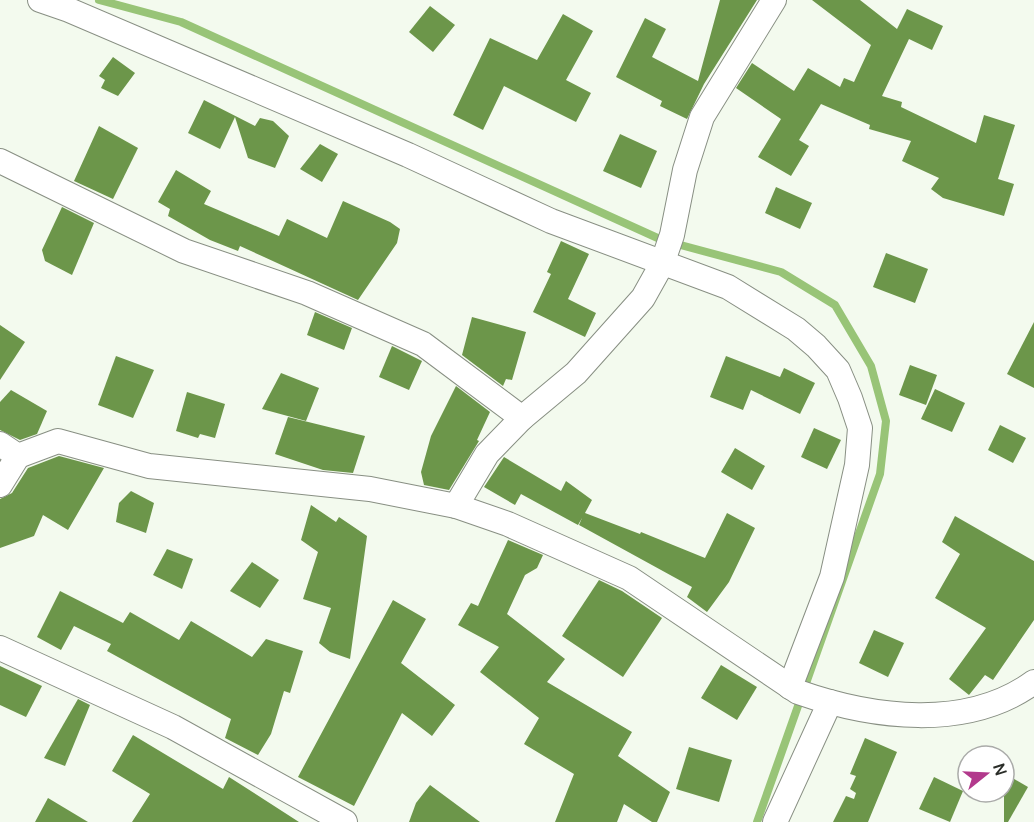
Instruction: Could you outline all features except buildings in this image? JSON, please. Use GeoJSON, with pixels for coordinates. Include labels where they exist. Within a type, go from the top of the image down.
{"type":"FeatureCollection","features":[{"type":"Feature","properties":{"kind":"street"},"geometry":{"type":"LineString","coordinates":[[40,0],[69,9],[408,155],[551,221],[667,250],[796,329],[838,370],[860,428],[857,465],[809,695],[775,822]]}},
{"type":"Feature","properties":{"kind":"street"},"geometry":{"type":"LineString","coordinates":[[456,506],[487,454],[522,418],[576,373],[643,298],[667,250],[685,170],[702,117],[774,0]]}},
{"type":"Feature","properties":{"kind":"street"},"geometry":{"type":"LineString","coordinates":[[0,161],[184,251],[307,293],[423,344],[522,418]]}},
{"type":"Feature","properties":{"kind":"street"},"geometry":{"type":"LineString","coordinates":[[0,485],[9,450],[58,441],[149,466],[370,489],[456,506],[508,524],[629,578],[809,695],[901,716],[963,713],[1018,694],[1034,682]]}},
{"type":"Feature","properties":{"kind":"street"},"geometry":{"type":"LineString","coordinates":[[0,648],[173,728],[345,822]]}},
{"type":"Feature","properties":{"kind":"waterway"},"geometry":{"type":"LineString","coordinates":[[99,0],[181,22],[662,240],[781,272],[835,305],[871,366],[886,421],[880,474],[757,822]]}}]}
